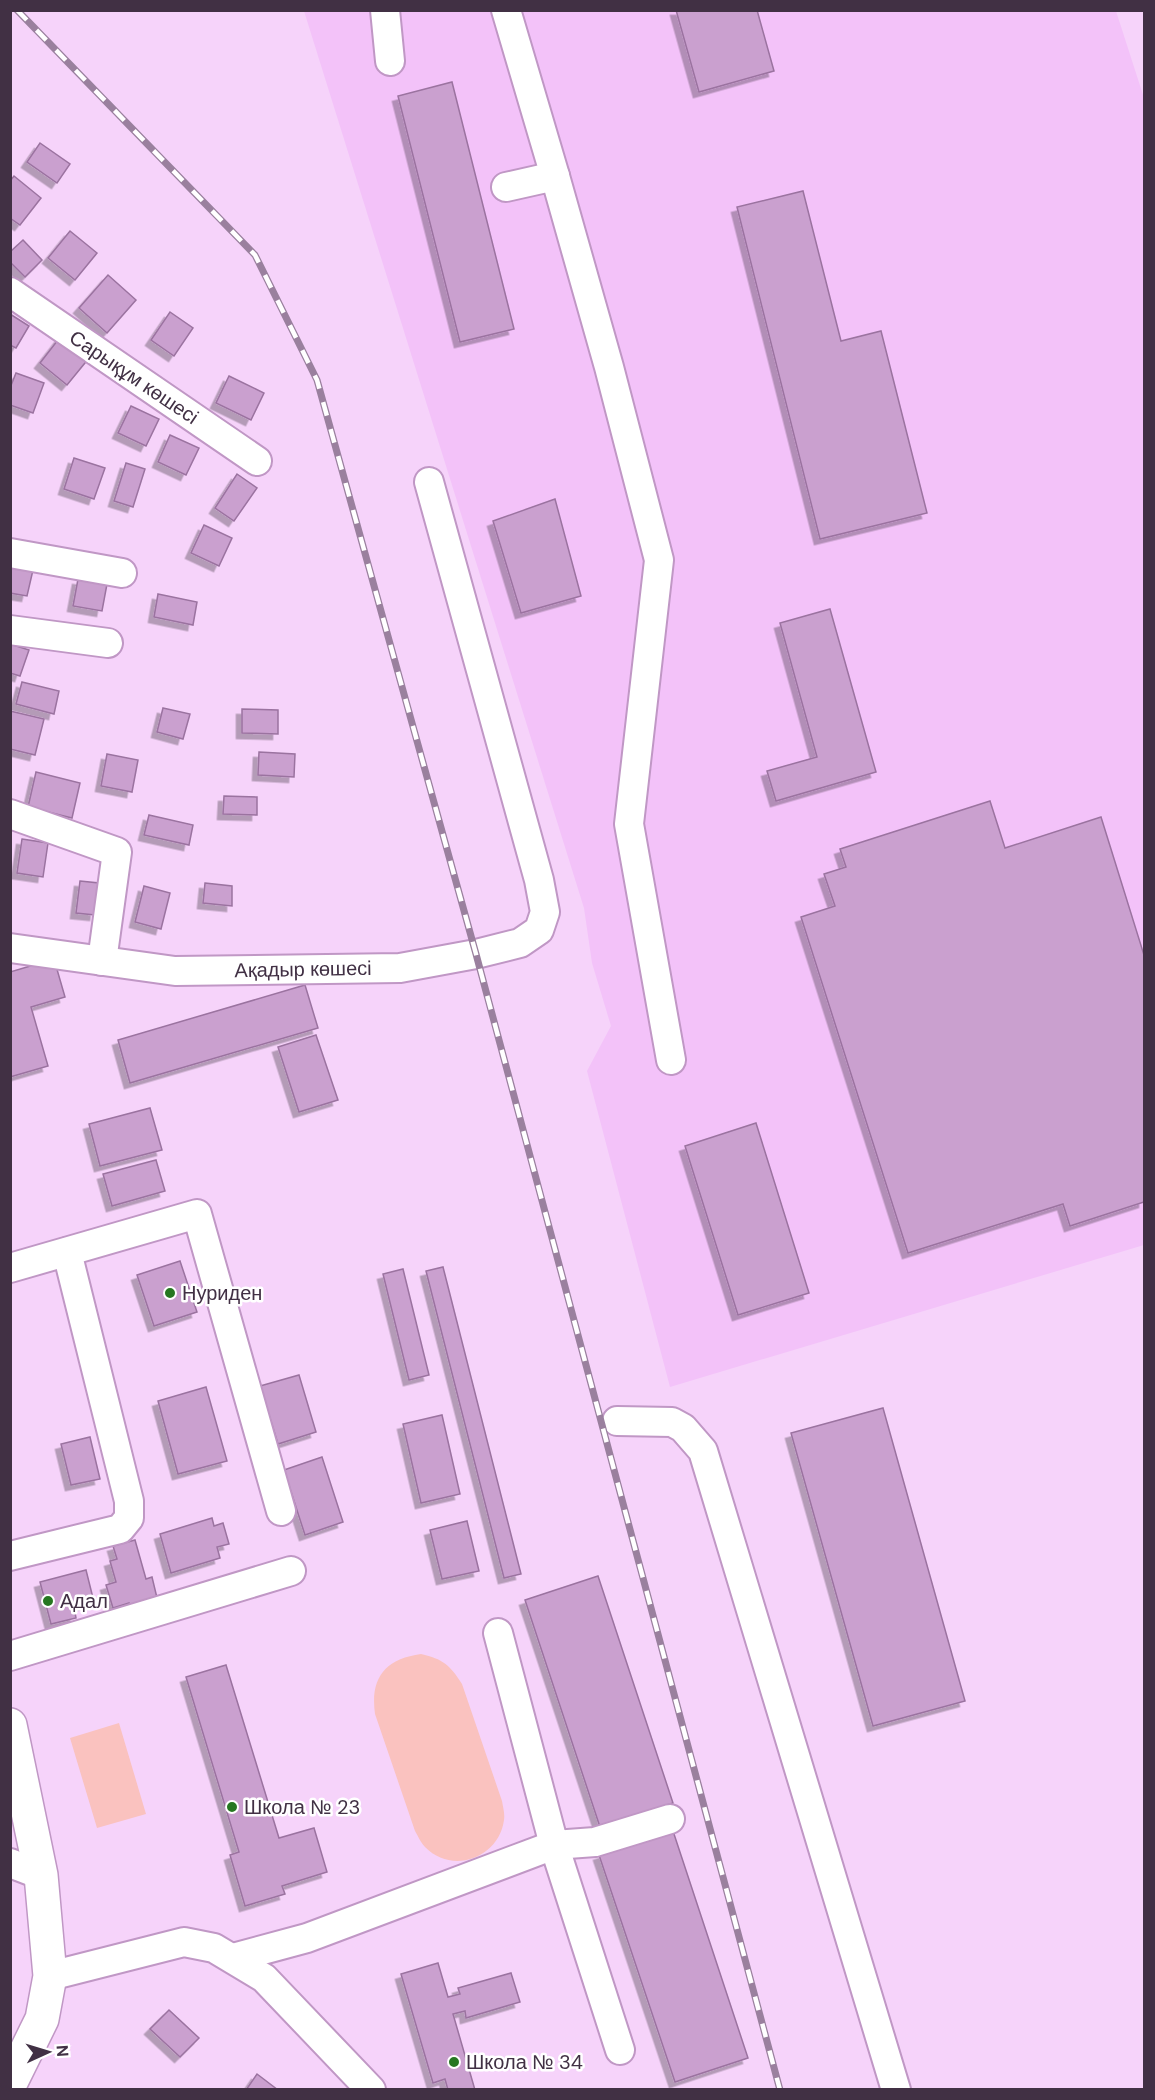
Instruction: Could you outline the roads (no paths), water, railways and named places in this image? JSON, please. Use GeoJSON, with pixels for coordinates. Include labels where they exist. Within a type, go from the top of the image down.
{"type":"FeatureCollection","features":[{"type":"Feature","properties":{"kind":"main road"},"geometry":{"type":"LineString","coordinates":[[10,1725],[41,1875],[50,1976],[42,2019],[14,2067]]}},
{"type":"Feature","properties":{"kind":"street"},"geometry":{"type":"LineString","coordinates":[[385,10],[390,61]]}},
{"type":"Feature","properties":{"kind":"street"},"geometry":{"type":"LineString","coordinates":[[506,10],[609,367],[659,561],[629,824],[672,1060]]}},
{"type":"Feature","properties":{"kind":"street"},"geometry":{"type":"LineString","coordinates":[[506,187],[555,176]]}},
{"type":"Feature","properties":{"kind":"street","name":"Сарықұм көшесі"},"geometry":{"type":"LineString","coordinates":[[10,292],[257,461]]}},
{"type":"Feature","properties":{"kind":"street","name":"Ақадыр көшесі"},"geometry":{"type":"LineString","coordinates":[[10,948],[176,971],[400,968],[520,943],[539,930],[545,912],[539,880],[429,482]]}},
{"type":"Feature","properties":{"kind":"street"},"geometry":{"type":"LineString","coordinates":[[10,553],[123,573]]}},
{"type":"Feature","properties":{"kind":"street"},"geometry":{"type":"LineString","coordinates":[[10,630],[108,644]]}},
{"type":"Feature","properties":{"kind":"street"},"geometry":{"type":"LineString","coordinates":[[10,814],[117,852],[102,961]]}},
{"type":"Feature","properties":{"kind":"street"},"geometry":{"type":"LineString","coordinates":[[10,1268],[197,1214],[281,1511]]}},
{"type":"Feature","properties":{"kind":"street"},"geometry":{"type":"LineString","coordinates":[[10,1556],[120,1529],[129,1518],[129,1501],[67,1252]]}},
{"type":"Feature","properties":{"kind":"street"},"geometry":{"type":"LineString","coordinates":[[617,1421],[672,1422],[683,1428],[703,1451],[896,2090]]}},
{"type":"Feature","properties":{"kind":"street"},"geometry":{"type":"LineString","coordinates":[[10,1656],[291,1571]]}},
{"type":"Feature","properties":{"kind":"street"},"geometry":{"type":"LineString","coordinates":[[498,1633],[554,1845],[620,2050]]}},
{"type":"Feature","properties":{"kind":"street"},"geometry":{"type":"LineString","coordinates":[[233,1958],[307,1938],[554,1845],[595,1842],[670,1819]]}},
{"type":"Feature","properties":{"kind":"street"},"geometry":{"type":"LineString","coordinates":[[10,1863],[41,1875]]}},
{"type":"Feature","properties":{"kind":"street"},"geometry":{"type":"LineString","coordinates":[[50,1976],[184,1942],[214,1948],[264,1978],[371,2090]]}},
{"type":"Feature","properties":{"kind":"railway"},"geometry":{"type":"LineString","coordinates":[[17,10],[255,255],[317,380],[476,954],[780,2090]]}},
{"type":"Feature","properties":{"kind":"place","name":"Нуриден"},"geometry":{"type":"Point","coordinates":[170,1293]}},
{"type":"Feature","properties":{"kind":"place","name":"Адал"},"geometry":{"type":"Point","coordinates":[48,1601]}},
{"type":"Feature","properties":{"kind":"place","name":"Школа № 23"},"geometry":{"type":"Point","coordinates":[232,1807]}},
{"type":"Feature","properties":{"kind":"place","name":"Школа № 34"},"geometry":{"type":"Point","coordinates":[454,2062]}}]}
